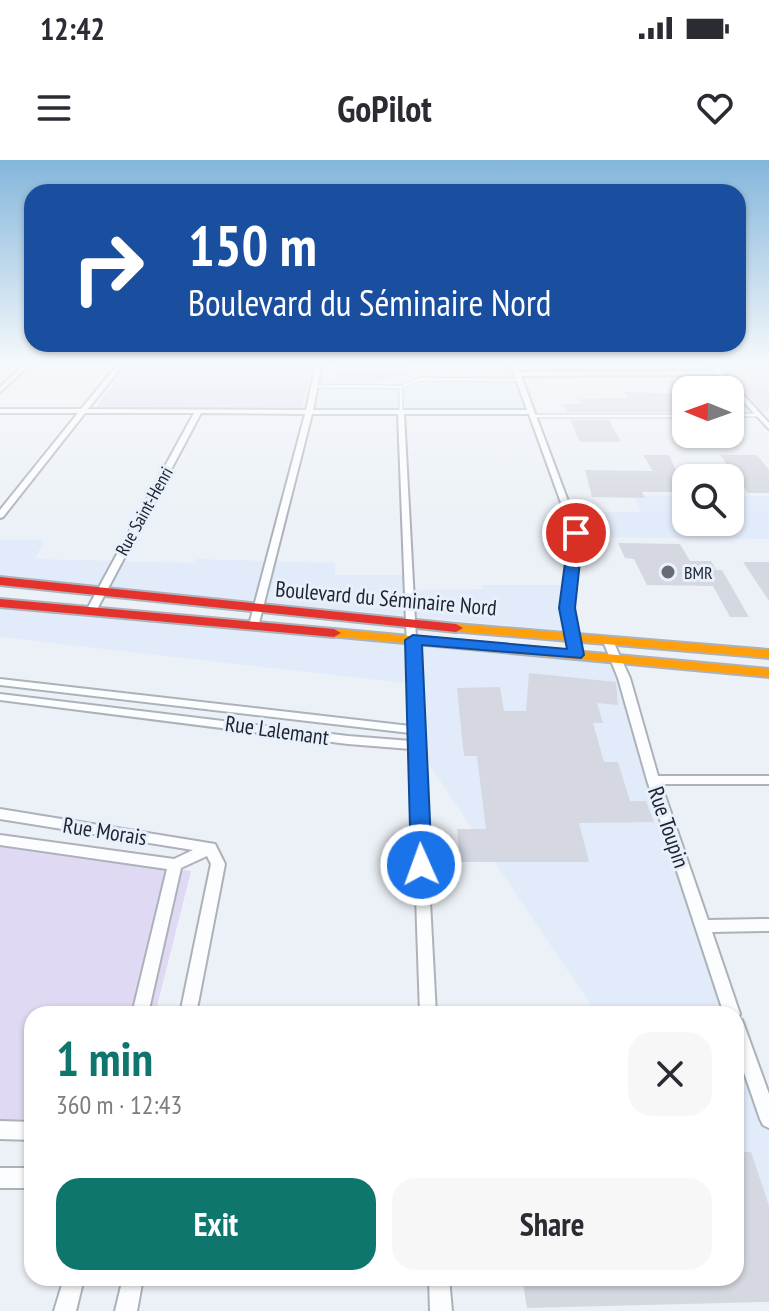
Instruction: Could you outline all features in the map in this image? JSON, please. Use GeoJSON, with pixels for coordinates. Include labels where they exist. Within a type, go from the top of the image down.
{"type":"FeatureCollection","features":[{"type":"Feature","properties":{"kind":"main road","name":"Boulevard du Séminaire Nord"},"geometry":{"type":"LineString","coordinates":[[0,581],[258,608],[576,655],[769,673]]}},
{"type":"Feature","properties":{"kind":"main road","name":"Boulevard du Séminaire Nord"},"geometry":{"type":"LineString","coordinates":[[0,603],[254,625],[572,637],[769,654]]}},
{"type":"Feature","properties":{"kind":"street"},"geometry":{"type":"LineString","coordinates":[[0,515],[80,417]]}},
{"type":"Feature","properties":{"kind":"street","name":"Rue Saint-Henri"},"geometry":{"type":"LineString","coordinates":[[91,611],[196,417]]}},
{"type":"Feature","properties":{"kind":"street"},"geometry":{"type":"LineString","coordinates":[[254,625],[308,417]]}},
{"type":"Feature","properties":{"kind":"street"},"geometry":{"type":"LineString","coordinates":[[401,417],[414,632],[428,1006]]}},
{"type":"Feature","properties":{"kind":"street"},"geometry":{"type":"LineString","coordinates":[[534,417],[576,533],[567,608],[576,655]]}},
{"type":"Feature","properties":{"kind":"street","name":"Rue Toupin"},"geometry":{"type":"LineString","coordinates":[[608,641],[624,678],[653,780],[729,1006]]}},
{"type":"Feature","properties":{"kind":"street","name":"Rue Lalemant"},"geometry":{"type":"LineString","coordinates":[[0,682],[148,699],[416,738]]}},
{"type":"Feature","properties":{"kind":"street","name":"Rue Lalemant"},"geometry":{"type":"LineString","coordinates":[[2,697],[18,684]]}},
{"type":"Feature","properties":{"kind":"street","name":"Rue Lalemant"},"geometry":{"type":"LineString","coordinates":[[2,697],[348,740],[416,738]]}},
{"type":"Feature","properties":{"kind":"street"},"geometry":{"type":"LineString","coordinates":[[138,713],[148,699]]}},
{"type":"Feature","properties":{"kind":"street"},"geometry":{"type":"LineString","coordinates":[[653,780],[769,780]]}},
{"type":"Feature","properties":{"kind":"street","name":"Rue Morais"},"geometry":{"type":"LineString","coordinates":[[0,814],[210,848]]}},
{"type":"Feature","properties":{"kind":"street","name":"Rue Morais"},"geometry":{"type":"LineString","coordinates":[[0,840],[175,865]]}},
{"type":"Feature","properties":{"kind":"street"},"geometry":{"type":"LineString","coordinates":[[142,1006],[175,865],[210,848],[218,864],[190,1006]]}},
{"type":"Feature","properties":{"kind":"street"},"geometry":{"type":"LineString","coordinates":[[703,926],[769,925]]}},
{"type":"Feature","properties":{"kind":"street"},"geometry":{"type":"LineString","coordinates":[[744,1048],[769,1119]]}},
{"type":"Feature","properties":{"kind":"street"},"geometry":{"type":"LineString","coordinates":[[0,1130],[24,1131]]}},
{"type":"Feature","properties":{"kind":"street"},"geometry":{"type":"LineString","coordinates":[[0,1178],[24,1178]]}},
{"type":"Feature","properties":{"kind":"street"},"geometry":{"type":"LineString","coordinates":[[65,1311],[72,1286]]}},
{"type":"Feature","properties":{"kind":"street"},"geometry":{"type":"LineString","coordinates":[[126,1311],[131,1286]]}},
{"type":"Feature","properties":{"kind":"street"},"geometry":{"type":"LineString","coordinates":[[439,1286],[441,1311]]}},
{"type":"Feature","properties":{"kind":"shaded area"},"geometry":{"type":"Polygon","coordinates":[[[635,496],[672,496],[672,536],[744,536],[744,496],[769,496],[769,539],[585,537],[576,512],[640,512],[635,496]]]}},
{"type":"Feature","properties":{"kind":"shaded area"},"geometry":{"type":"Polygon","coordinates":[[[0,540],[44,540],[35,559],[335,563],[335,575],[411,575],[413,590],[482,589],[482,585],[564,585],[565,631],[0,577],[0,540]]]}},
{"type":"Feature","properties":{"kind":"shaded area"},"geometry":{"type":"Polygon","coordinates":[[[0,603],[614,659],[729,1006],[592,1006],[416,745],[413,684],[0,637],[0,603]]]}},
{"type":"Feature","properties":{"kind":"shaded area"},"geometry":{"type":"Polygon","coordinates":[[[0,846],[191,871],[157,1006],[24,1006],[24,1139],[0,1139],[0,846]]]}},
{"type":"Feature","properties":{"kind":"shaded area"},"geometry":{"type":"Polygon","coordinates":[[[744,1048],[769,1119],[769,1269],[744,1232],[744,1048]]]}},
{"type":"Feature","properties":{"kind":"building"},"geometry":{"type":"Polygon","coordinates":[[[570,420],[609,420],[621,442],[580,442],[570,420]]]}},
{"type":"Feature","properties":{"kind":"building"},"geometry":{"type":"Polygon","coordinates":[[[643,455],[669,455],[673,464],[672,492],[642,492],[645,498],[592,497],[585,470],[653,471],[643,455]]]}},
{"type":"Feature","properties":{"kind":"building"},"geometry":{"type":"Polygon","coordinates":[[[720,455],[757,455],[769,470],[769,493],[748,493],[744,488],[744,464],[727,464],[720,455]]]}},
{"type":"Feature","properties":{"kind":"building","name":"BMR"},"geometry":{"type":"Polygon","coordinates":[[[618,543],[680,544],[690,561],[711,561],[716,570],[722,570],[749,617],[730,617],[713,586],[647,585],[634,559],[625,558],[618,543]]]}},
{"type":"Feature","properties":{"kind":"building"},"geometry":{"type":"Polygon","coordinates":[[[743,562],[769,562],[769,601],[743,562]]]}},
{"type":"Feature","properties":{"kind":"building"},"geometry":{"type":"Polygon","coordinates":[[[529,673],[616,682],[618,705],[597,703],[603,723],[593,723],[604,762],[618,762],[630,801],[646,801],[654,822],[579,823],[589,862],[460,862],[457,829],[486,829],[477,756],[464,756],[457,688],[500,687],[504,711],[526,711],[529,673]]]}},
{"type":"Feature","properties":{"kind":"building"},"geometry":{"type":"Polygon","coordinates":[[[744,1152],[751,1152],[769,1206],[769,1302],[527,1308],[523,1286],[744,1286],[744,1152]]]}},
{"type":"Feature","properties":{"kind":"traffic: slow"},"geometry":{"type":"LineString","coordinates":[[456,628],[769,654]]}},
{"type":"Feature","properties":{"kind":"traffic: slow"},"geometry":{"type":"LineString","coordinates":[[334,633],[769,673]]}},
{"type":"Feature","properties":{"kind":"traffic: jam"},"geometry":{"type":"LineString","coordinates":[[0,581],[456,628]]}},
{"type":"Feature","properties":{"kind":"traffic: jam"},"geometry":{"type":"LineString","coordinates":[[0,603],[334,633]]}},
{"type":"Feature","properties":{"kind":"place","name":"BMR"},"geometry":{"type":"Point","coordinates":[668,572]}},
{"type":"Feature","properties":{"kind":"route"},"geometry":{"type":"LineString","coordinates":[[421,865],[413,640],[576,655],[567,608],[576,533]]}}]}
